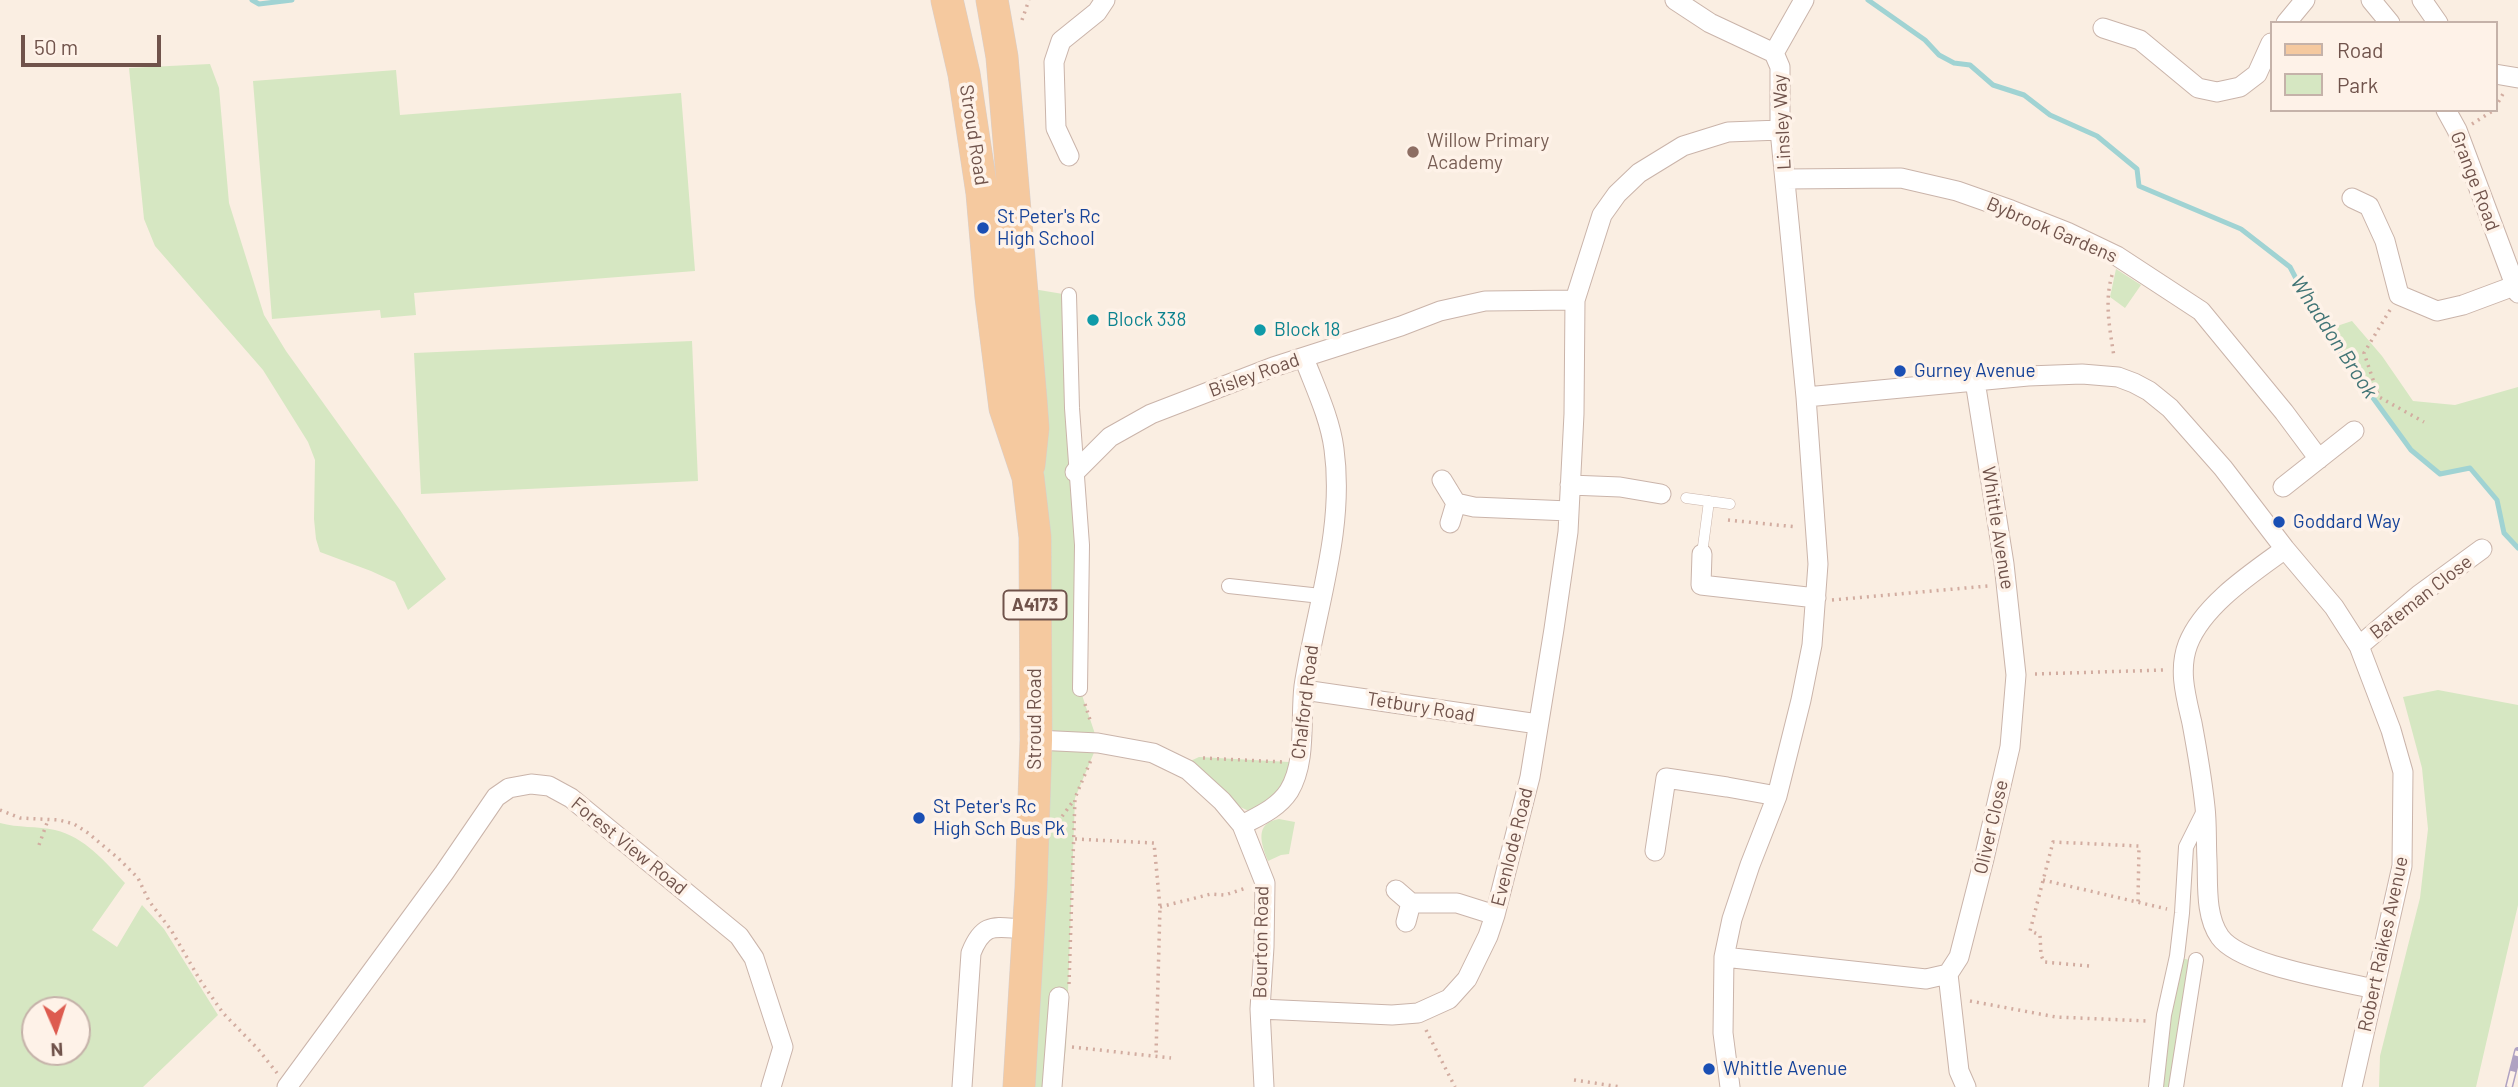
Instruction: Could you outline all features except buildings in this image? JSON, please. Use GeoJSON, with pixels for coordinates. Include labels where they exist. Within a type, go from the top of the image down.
{"type":"FeatureCollection","features":[{"type":"Feature","properties":{"kind":"main road","name":"Stroud Road"},"geometry":{"type":"LineString","coordinates":[[947,0],[964,74],[982,193],[991,297],[1005,408],[1028,477],[1035,537],[1037,740],[1019,1087]]}},
{"type":"Feature","properties":{"kind":"main road","name":"Stroud Road"},"geometry":{"type":"LineString","coordinates":[[992,0],[1002,57],[1031,401],[1033,428],[1028,477]]}},
{"type":"Feature","properties":{"kind":"street"},"geometry":{"type":"LineString","coordinates":[[1069,156],[1056,128],[1054,62],[1061,41],[1097,12],[1105,0]]}},
{"type":"Feature","properties":{"kind":"street"},"geometry":{"type":"LineString","coordinates":[[1675,0],[1710,23],[1774,53]]}},
{"type":"Feature","properties":{"kind":"street","name":"Linsley Way"},"geometry":{"type":"LineString","coordinates":[[1804,0],[1774,53],[1780,67],[1780,130],[1806,397]]}},
{"type":"Feature","properties":{"kind":"street"},"geometry":{"type":"LineString","coordinates":[[2288,21],[2305,0]]}},
{"type":"Feature","properties":{"kind":"street"},"geometry":{"type":"LineString","coordinates":[[2371,0],[2388,21]]}},
{"type":"Feature","properties":{"kind":"street"},"geometry":{"type":"LineString","coordinates":[[2422,0],[2437,21]]}},
{"type":"Feature","properties":{"kind":"street"},"geometry":{"type":"LineString","coordinates":[[2103,28],[2140,40],[2198,88],[2217,92],[2240,87],[2257,74],[2270,45]]}},
{"type":"Feature","properties":{"kind":"street"},"geometry":{"type":"LineString","coordinates":[[2497,74],[2518,78]]}},
{"type":"Feature","properties":{"kind":"street","name":"Grange Road"},"geometry":{"type":"LineString","coordinates":[[2447,112],[2480,189],[2516,290]]}},
{"type":"Feature","properties":{"kind":"street","name":"Evenlode Road"},"geometry":{"type":"LineString","coordinates":[[1260,1009],[1392,1015],[1418,1013],[1449,999],[1466,979],[1488,936],[1495,915],[1530,777],[1554,629],[1570,496],[1575,300],[1602,215],[1617,194],[1639,173],[1683,146],[1728,132],[1780,130]]}},
{"type":"Feature","properties":{"kind":"street","name":"Bybrook Gardens"},"geometry":{"type":"LineString","coordinates":[[1785,179],[1902,177],[1956,191],[2011,210],[2067,232],[2117,256],[2201,311],[2319,459]]}},
{"type":"Feature","properties":{"kind":"street"},"geometry":{"type":"LineString","coordinates":[[2367,199],[2385,241],[2399,295],[2437,311],[2516,290]]}},
{"type":"Feature","properties":{"kind":"street"},"geometry":{"type":"LineString","coordinates":[[1069,295],[1075,472],[1082,545],[1080,690]]}},
{"type":"Feature","properties":{"kind":"street","name":"Bisley Road"},"geometry":{"type":"LineString","coordinates":[[1075,472],[1110,437],[1151,414],[1440,311],[1485,301],[1575,300]]}},
{"type":"Feature","properties":{"kind":"street","name":"Chalford Road"},"geometry":{"type":"LineString","coordinates":[[1242,824],[1269,812],[1289,791],[1299,763],[1304,690],[1333,536],[1336,500],[1334,448],[1322,403],[1304,358]]}},
{"type":"Feature","properties":{"kind":"street","name":"Robert Raikes Avenue"},"geometry":{"type":"LineString","coordinates":[[1806,397],[2082,374],[2118,377],[2149,391],[2170,408],[2223,468],[2334,607],[2360,646],[2391,730],[2403,772],[2402,866],[2352,1087]]}},
{"type":"Feature","properties":{"kind":"street","name":"Whittle Avenue"},"geometry":{"type":"LineString","coordinates":[[1975,381],[2007,584],[2016,675]]}},
{"type":"Feature","properties":{"kind":"street"},"geometry":{"type":"LineString","coordinates":[[1730,1087],[1723,1033],[1724,957],[1732,919],[1777,796],[1812,645],[1817,530],[1806,397]]}},
{"type":"Feature","properties":{"kind":"street"},"geometry":{"type":"LineString","coordinates":[[2283,487],[2354,431]]}},
{"type":"Feature","properties":{"kind":"street"},"geometry":{"type":"LineString","coordinates":[[1442,480],[1456,503],[1474,507],[1620,488],[1656,497]]}},
{"type":"Feature","properties":{"kind":"street"},"geometry":{"type":"LineString","coordinates":[[1450,523],[1456,503]]}},
{"type":"Feature","properties":{"kind":"street"},"geometry":{"type":"LineString","coordinates":[[2286,549],[2244,580],[2205,615],[2188,645],[2184,690],[2205,807],[2211,918],[2220,938],[2237,951],[2259,961],[2374,989]]}},
{"type":"Feature","properties":{"kind":"street","name":"Bateman Close"},"geometry":{"type":"LineString","coordinates":[[2360,646],[2419,595],[2482,549]]}},
{"type":"Feature","properties":{"kind":"street"},"geometry":{"type":"LineString","coordinates":[[1702,554],[1701,584],[1816,598]]}},
{"type":"Feature","properties":{"kind":"street"},"geometry":{"type":"LineString","coordinates":[[1229,586],[1321,596]]}},
{"type":"Feature","properties":{"kind":"street","name":"Oliver Close"},"geometry":{"type":"LineString","coordinates":[[1948,974],[1959,957],[2010,747],[2016,675]]}},
{"type":"Feature","properties":{"kind":"street","name":"Tetbury Road"},"geometry":{"type":"LineString","coordinates":[[1304,690],[1538,724]]}},
{"type":"Feature","properties":{"kind":"street","name":"Bourton Road"},"geometry":{"type":"LineString","coordinates":[[1037,740],[1098,743],[1153,753],[1188,770],[1222,801],[1242,824],[1265,883],[1260,1009],[1264,1087]]}},
{"type":"Feature","properties":{"kind":"street"},"geometry":{"type":"LineString","coordinates":[[1655,851],[1666,778],[1777,796]]}},
{"type":"Feature","properties":{"kind":"street","name":"Forest View Road"},"geometry":{"type":"LineString","coordinates":[[287,1086],[444,873],[496,797],[509,788],[531,784],[550,786],[571,798],[738,936],[754,958],[783,1047],[771,1087]]}},
{"type":"Feature","properties":{"kind":"street"},"geometry":{"type":"LineString","coordinates":[[2155,1087],[2163,1021],[2177,956],[2186,847],[2205,807]]}},
{"type":"Feature","properties":{"kind":"street"},"geometry":{"type":"LineString","coordinates":[[1396,890],[1408,913],[1457,903],[1495,915]]}},
{"type":"Feature","properties":{"kind":"street"},"geometry":{"type":"LineString","coordinates":[[962,1087],[971,953],[978,937],[991,928],[1027,929]]}},
{"type":"Feature","properties":{"kind":"street"},"geometry":{"type":"LineString","coordinates":[[1724,957],[1926,979],[1948,974],[1959,1071],[1966,1087]]}},
{"type":"Feature","properties":{"kind":"street"},"geometry":{"type":"LineString","coordinates":[[2176,1087],[2196,960]]}},
{"type":"Feature","properties":{"kind":"street"},"geometry":{"type":"LineString","coordinates":[[1052,1087],[1064,996]]}},
{"type":"Feature","properties":{"kind":"lane"},"geometry":{"type":"LineString","coordinates":[[1686,498],[1730,504]]}},
{"type":"Feature","properties":{"kind":"lane"},"geometry":{"type":"LineString","coordinates":[[1702,554],[1709,501]]}},
{"type":"Feature","properties":{"kind":"path"},"geometry":{"type":"LineString","coordinates":[[2117,256],[2108,291],[2107,311],[2118,377]]}},
{"type":"Feature","properties":{"kind":"path"},"geometry":{"type":"LineString","coordinates":[[2399,295],[2364,353],[2379,397],[2424,422]]}},
{"type":"Feature","properties":{"kind":"path"},"geometry":{"type":"LineString","coordinates":[[1707,517],[1817,530]]}},
{"type":"Feature","properties":{"kind":"path"},"geometry":{"type":"LineString","coordinates":[[1816,598],[1830,601],[2007,584]]}},
{"type":"Feature","properties":{"kind":"path"},"geometry":{"type":"LineString","coordinates":[[2016,675],[2184,670]]}},
{"type":"Feature","properties":{"kind":"path"},"geometry":{"type":"LineString","coordinates":[[1050,832],[1075,798],[1098,743],[1080,690]]}},
{"type":"Feature","properties":{"kind":"path"},"geometry":{"type":"LineString","coordinates":[[1169,761],[1182,756],[1299,763]]}},
{"type":"Feature","properties":{"kind":"path"},"geometry":{"type":"LineString","coordinates":[[1064,996],[1075,839],[1075,798]]}},
{"type":"Feature","properties":{"kind":"path"},"geometry":{"type":"LineString","coordinates":[[0,810],[20,818],[74,824],[118,858],[138,878],[149,901],[171,930],[223,1013],[287,1086]]}},
{"type":"Feature","properties":{"kind":"path"},"geometry":{"type":"LineString","coordinates":[[40,845],[48,820]]}},
{"type":"Feature","properties":{"kind":"path"},"geometry":{"type":"LineString","coordinates":[[1075,839],[1154,843],[1160,906],[1156,1055]]}},
{"type":"Feature","properties":{"kind":"path"},"geometry":{"type":"LineString","coordinates":[[2089,966],[2044,962],[2040,935],[2029,931],[2053,842],[2139,846],[2138,902]]}},
{"type":"Feature","properties":{"kind":"path"},"geometry":{"type":"LineString","coordinates":[[2043,880],[2182,913]]}},
{"type":"Feature","properties":{"kind":"path"},"geometry":{"type":"LineString","coordinates":[[1160,906],[1211,894],[1225,895],[1265,883]]}},
{"type":"Feature","properties":{"kind":"path"},"geometry":{"type":"LineString","coordinates":[[1952,999],[1990,1003],[2056,1017],[2163,1021]]}},
{"type":"Feature","properties":{"kind":"path"},"geometry":{"type":"LineString","coordinates":[[1418,1013],[1455,1087]]}},
{"type":"Feature","properties":{"kind":"path"},"geometry":{"type":"LineString","coordinates":[[1066,1046],[1171,1058]]}},
{"type":"Feature","properties":{"kind":"path"},"geometry":{"type":"LineString","coordinates":[[1574,1080],[1622,1087]]}},
{"type":"Feature","properties":{"kind":"green space"},"geometry":{"type":"Polygon","coordinates":[[[210,64],[219,88],[229,203],[264,315],[286,351],[446,579],[408,610],[395,582],[320,552],[314,519],[315,460],[308,442],[263,370],[155,246],[144,219],[129,68],[210,64]]]}},
{"type":"Feature","properties":{"kind":"green space"},"geometry":{"type":"Polygon","coordinates":[[[396,70],[400,115],[681,93],[695,271],[414,293],[416,315],[381,318],[380,310],[272,319],[253,81],[396,70]]]}},
{"type":"Feature","properties":{"kind":"green space"},"geometry":{"type":"Polygon","coordinates":[[[2116,269],[2141,285],[2125,308],[2110,297],[2116,269]]]}},
{"type":"Feature","properties":{"kind":"green space"},"geometry":{"type":"Polygon","coordinates":[[[1021,287],[1069,295],[1080,689],[1098,743],[1075,798],[1066,1047],[1061,1087],[1019,1087],[1027,929],[1021,287]]]}},
{"type":"Feature","properties":{"kind":"green space"},"geometry":{"type":"Polygon","coordinates":[[[2352,321],[2382,356],[2413,401],[2455,405],[2518,387],[2518,548],[2504,533],[2497,500],[2471,469],[2440,474],[2411,450],[2341,354],[2328,329],[2352,321]]]}},
{"type":"Feature","properties":{"kind":"green space"},"geometry":{"type":"Polygon","coordinates":[[[692,341],[698,481],[421,494],[414,353],[692,341]]]}},
{"type":"Feature","properties":{"kind":"green space"},"geometry":{"type":"Polygon","coordinates":[[[2438,690],[2518,705],[2518,905],[2476,1087],[2379,1087],[2380,1056],[2420,898],[2428,829],[2422,768],[2403,697],[2438,690]]]}},
{"type":"Feature","properties":{"kind":"green space"},"geometry":{"type":"Polygon","coordinates":[[[1199,757],[1289,762],[1281,787],[1265,802],[1249,811],[1238,806],[1186,763],[1199,757]]]}},
{"type":"Feature","properties":{"kind":"green space"},"geometry":{"type":"Polygon","coordinates":[[[1279,819],[1295,822],[1289,854],[1268,861],[1263,848],[1263,830],[1271,821],[1279,819]]]}},
{"type":"Feature","properties":{"kind":"green space"},"geometry":{"type":"Polygon","coordinates":[[[0,823],[66,833],[94,851],[125,883],[92,930],[117,947],[142,905],[164,929],[218,1015],[143,1087],[0,1087],[0,823]]]}},
{"type":"Feature","properties":{"kind":"green space"},"geometry":{"type":"Polygon","coordinates":[[[2178,957],[2193,961],[2173,1087],[2160,1087],[2178,957]]]}},
{"type":"Feature","properties":{"kind":"waterway"},"geometry":{"type":"LineString","coordinates":[[252,0],[259,4],[292,0]]}},
{"type":"Feature","properties":{"kind":"waterway","name":"Whaddon Brook"},"geometry":{"type":"LineString","coordinates":[[1868,0],[1925,40],[1939,55],[1954,63],[1970,65],[1993,85],[2024,95],[2050,115],[2097,136],[2137,169],[2139,186],[2241,229],[2290,267],[2313,311],[2328,329],[2341,354],[2411,450],[2440,474],[2470,468],[2497,500],[2504,533],[2518,548]]}},
{"type":"Feature","properties":{"kind":"railway"},"geometry":{"type":"LineString","coordinates":[[2509,1087],[2518,1051]]}},
{"type":"Feature","properties":{"kind":"place","name":"Willow Primary Academy"},"geometry":{"type":"Point","coordinates":[1413,152]}},
{"type":"Feature","properties":{"kind":"place","name":"St Peter's Rc High School"},"geometry":{"type":"Point","coordinates":[983,228]}},
{"type":"Feature","properties":{"kind":"place","name":"Block 338"},"geometry":{"type":"Point","coordinates":[1093,320]}},
{"type":"Feature","properties":{"kind":"place","name":"Block 18"},"geometry":{"type":"Point","coordinates":[1260,330]}},
{"type":"Feature","properties":{"kind":"place","name":"Gurney Avenue"},"geometry":{"type":"Point","coordinates":[1900,371]}},
{"type":"Feature","properties":{"kind":"place","name":"Goddard Way"},"geometry":{"type":"Point","coordinates":[2279,522]}},
{"type":"Feature","properties":{"kind":"place","name":"St Peter's Rc High Sch Bus Pk"},"geometry":{"type":"Point","coordinates":[919,818]}},
{"type":"Feature","properties":{"kind":"place","name":"Whittle Avenue"},"geometry":{"type":"Point","coordinates":[1709,1069]}}]}
